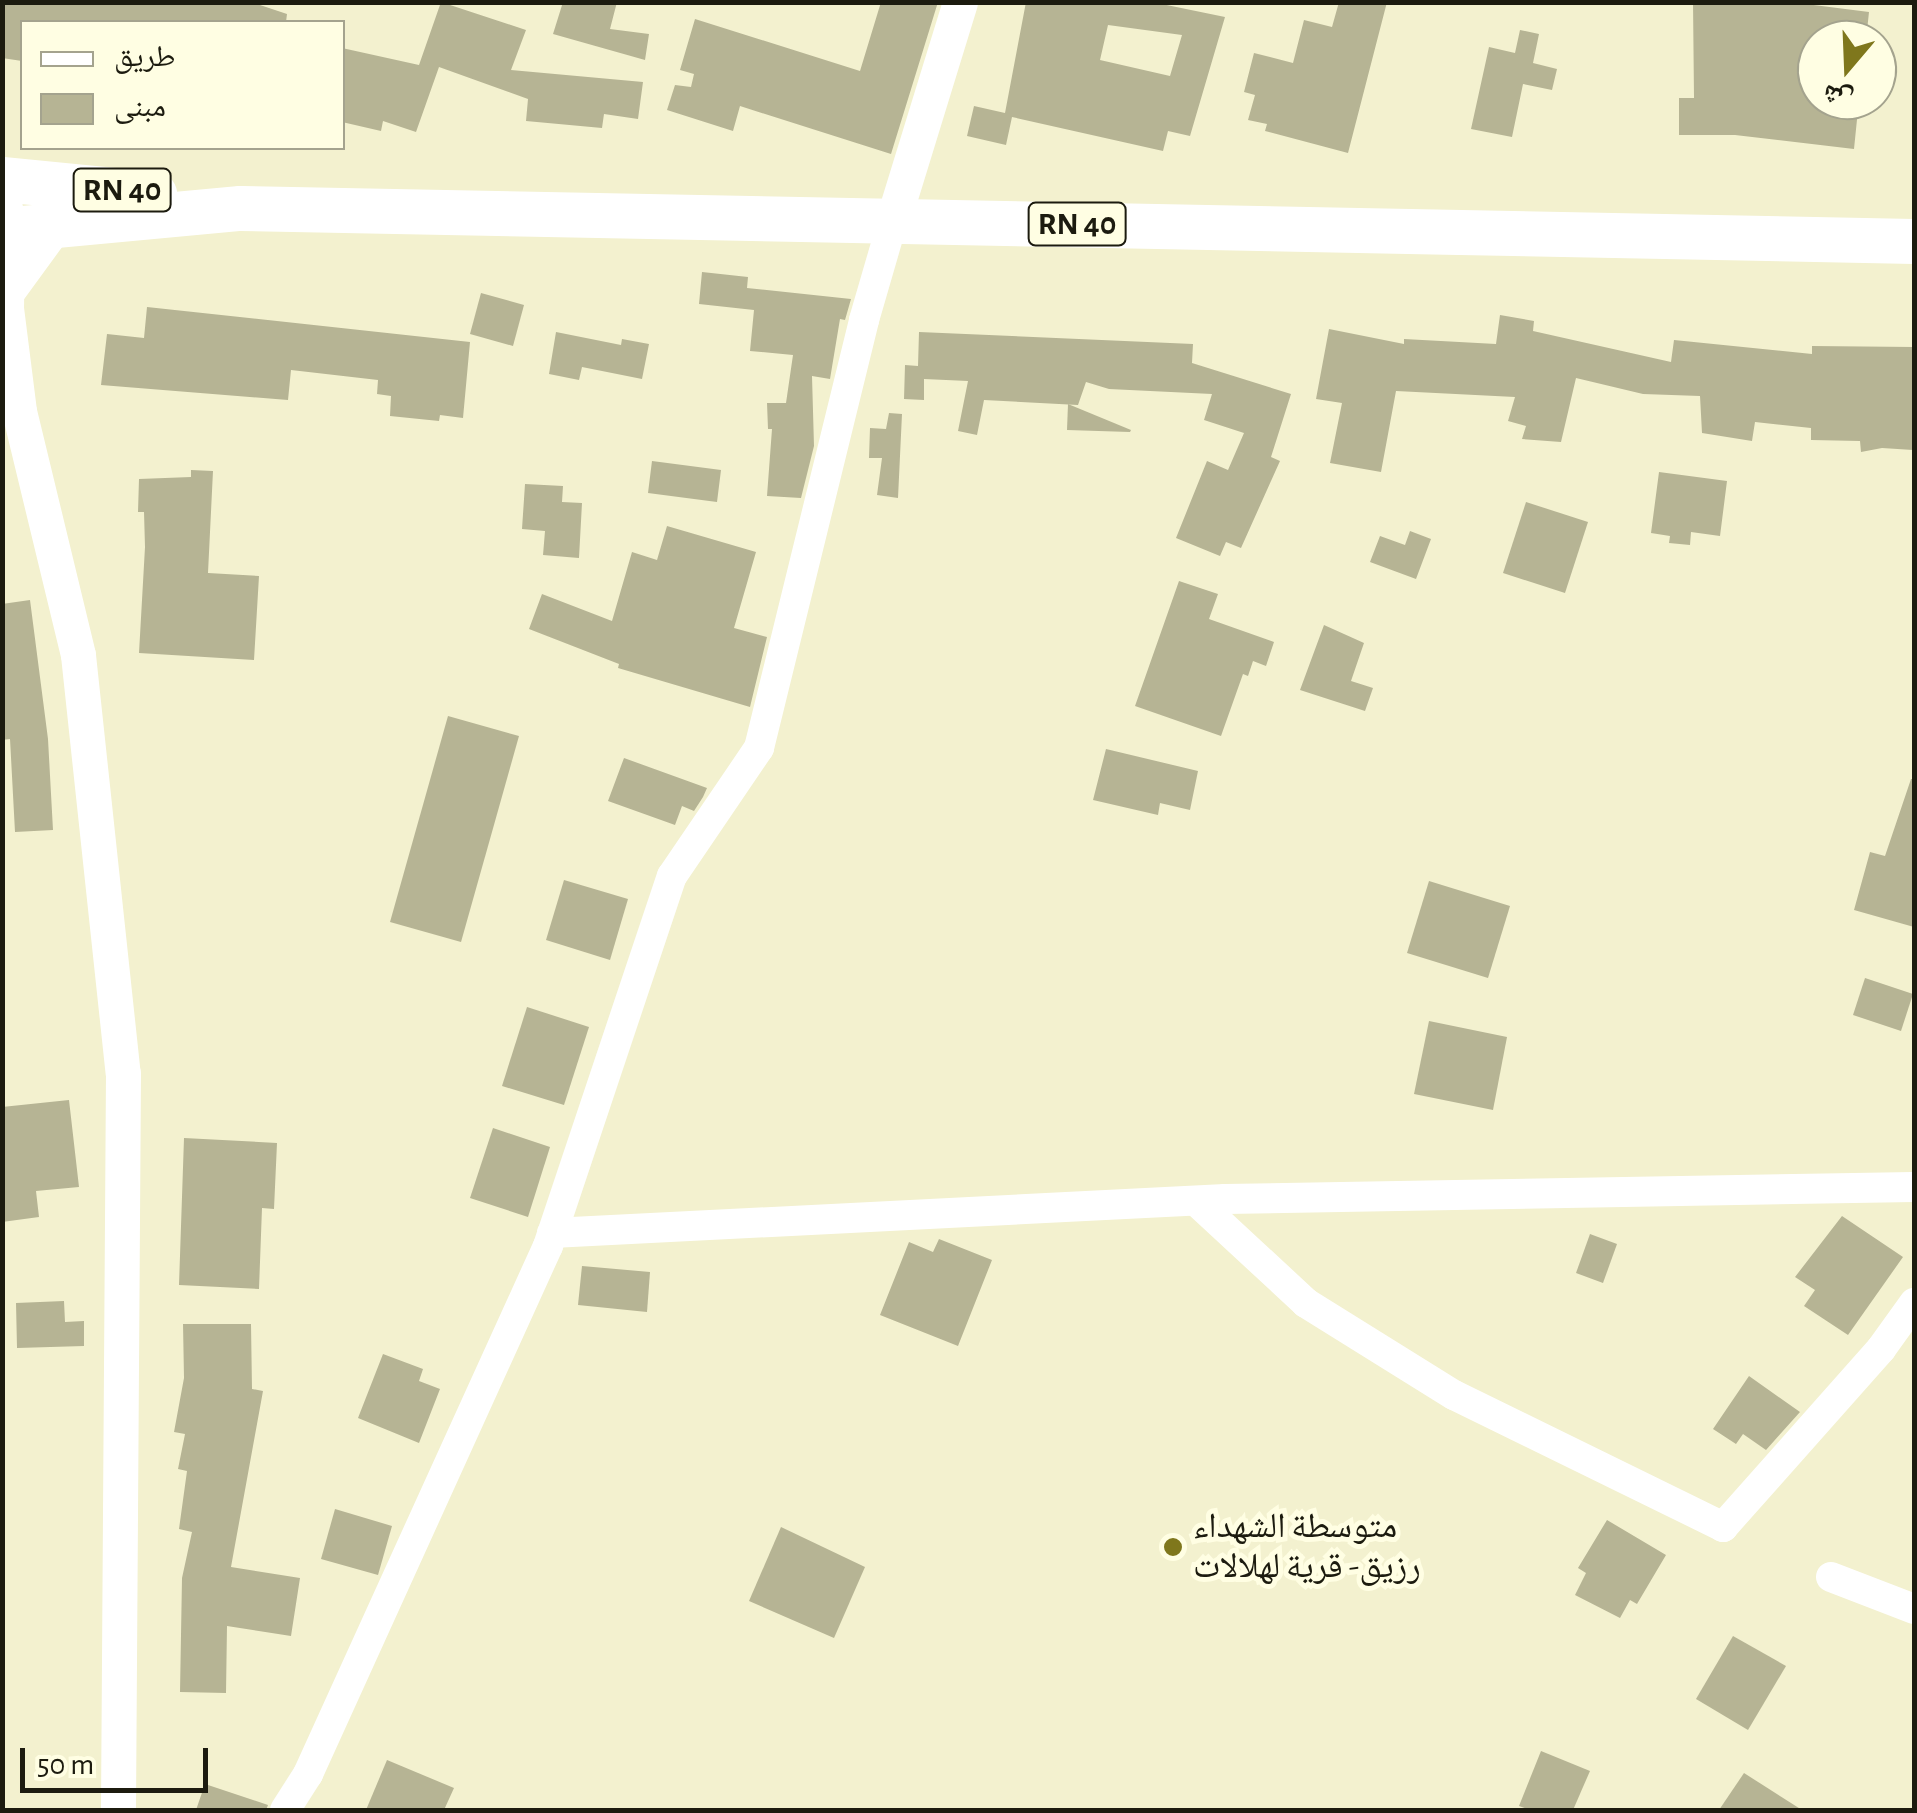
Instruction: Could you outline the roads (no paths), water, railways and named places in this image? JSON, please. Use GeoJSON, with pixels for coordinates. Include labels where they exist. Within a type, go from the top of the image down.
{"type":"FeatureCollection","features":[{"type":"Feature","properties":{"kind":"main road","name":"RN 40"},"geometry":{"type":"LineString","coordinates":[[2,180],[146,193],[240,208]]}},
{"type":"Feature","properties":{"kind":"main road","name":"RN 40"},"geometry":{"type":"LineString","coordinates":[[4,218],[51,223],[240,208],[1914,241]]}},
{"type":"Feature","properties":{"kind":"main road"},"geometry":{"type":"LineString","coordinates":[[5,286],[51,223]]}},
{"type":"Feature","properties":{"kind":"street"},"geometry":{"type":"LineString","coordinates":[[285,1810],[308,1774],[552,1234],[672,876],[759,748],[864,320],[960,2]]}},
{"type":"Feature","properties":{"kind":"street"},"geometry":{"type":"LineString","coordinates":[[4,218],[5,286],[19,411],[78,654],[124,1074],[118,1810]]}},
{"type":"Feature","properties":{"kind":"street"},"geometry":{"type":"LineString","coordinates":[[2,372],[19,411]]}},
{"type":"Feature","properties":{"kind":"street"},"geometry":{"type":"LineString","coordinates":[[552,1234],[1196,1201],[1914,1186]]}},
{"type":"Feature","properties":{"kind":"street"},"geometry":{"type":"LineString","coordinates":[[1196,1201],[1306,1303],[1437,1385],[1723,1527],[1870,1362],[1914,1303]]}},
{"type":"Feature","properties":{"kind":"street"},"geometry":{"type":"LineString","coordinates":[[1831,1577],[1914,1608]]}},
{"type":"Feature","properties":{"kind":"place","name":"متوسطة الشهداء رزيق- قرية لهلالات"},"geometry":{"type":"Point","coordinates":[1173,1547]}}]}
